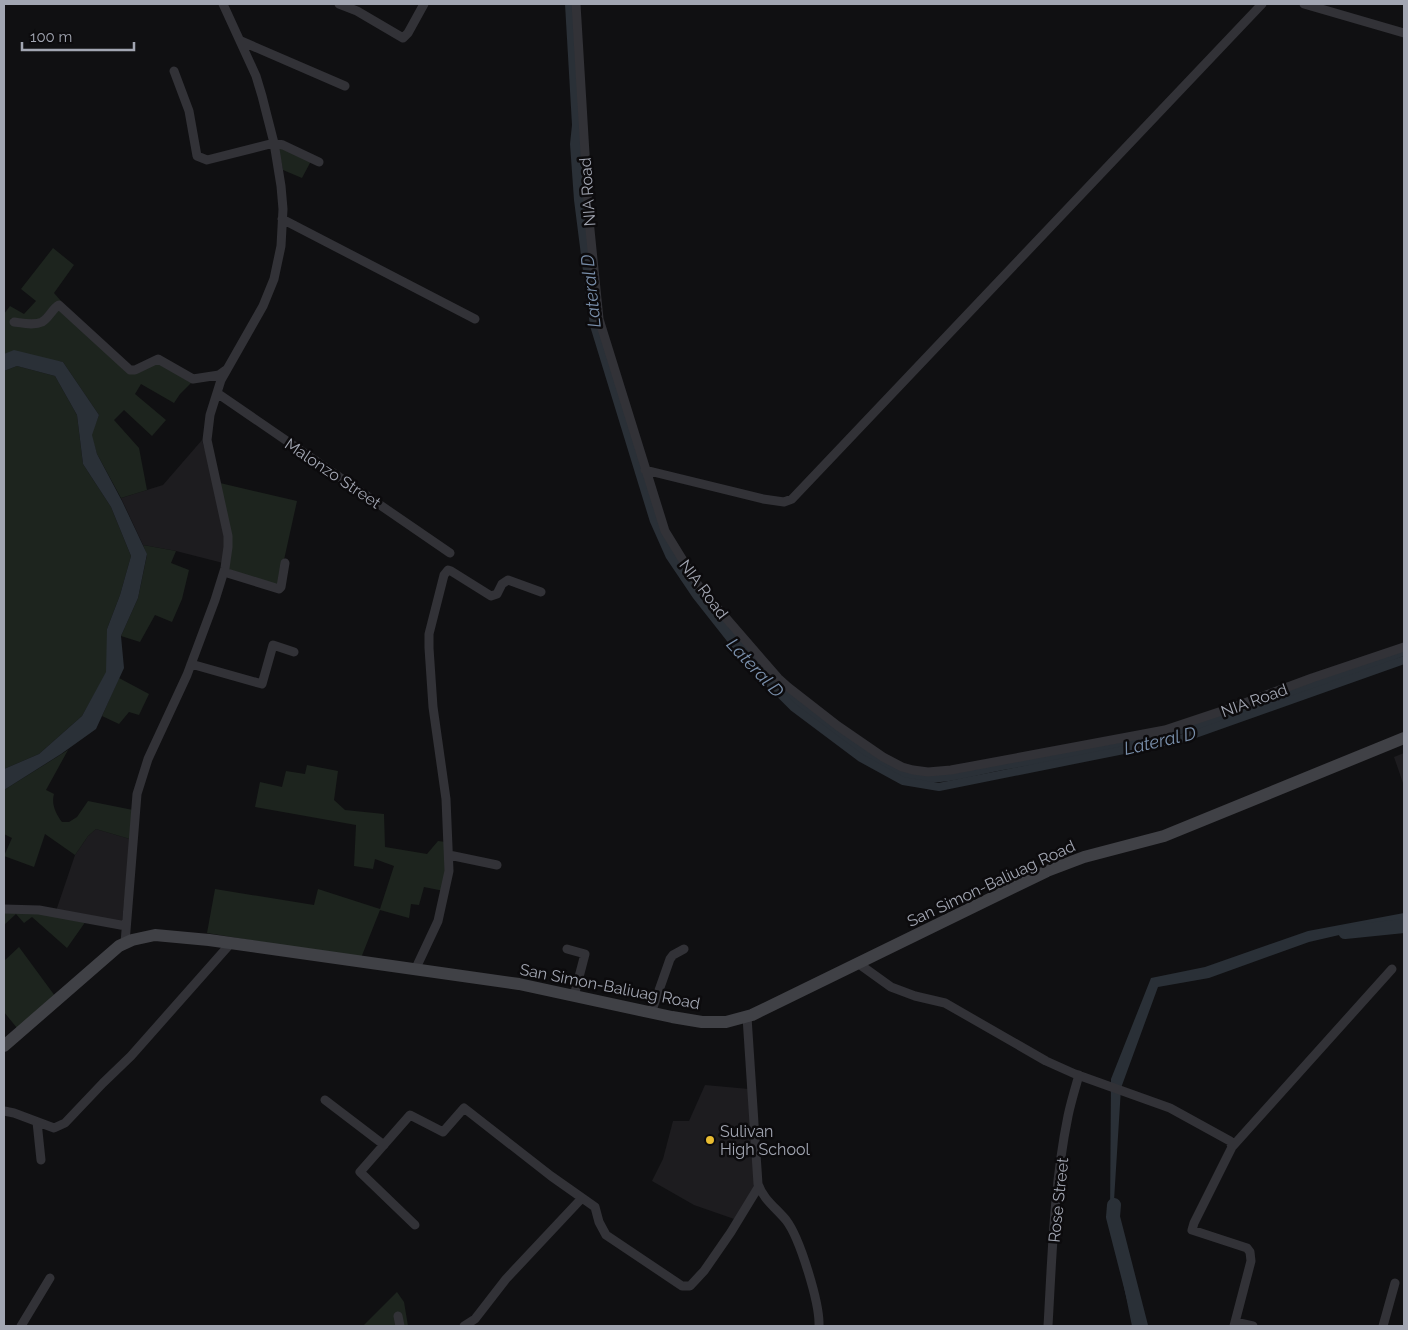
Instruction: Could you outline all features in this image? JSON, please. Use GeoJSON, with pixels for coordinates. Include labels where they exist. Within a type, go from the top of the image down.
{"type":"FeatureCollection","features":[{"type":"Feature","properties":{"kind":"main road","name":"San Simon-Baliuag Road"},"geometry":{"type":"LineString","coordinates":[[4,1046],[90,970],[125,943],[155,935],[231,943],[519,984],[651,1013],[702,1022],[726,1022],[747,1017],[1047,872],[1084,857],[1164,836],[1404,738]]}},
{"type":"Feature","properties":{"kind":"street"},"geometry":{"type":"LineString","coordinates":[[125,943],[137,794],[148,759],[191,664],[224,572],[228,536],[207,440],[210,415],[221,380],[263,306],[274,279],[280,252],[281,186],[274,143],[256,76],[223,4]]}},
{"type":"Feature","properties":{"kind":"street"},"geometry":{"type":"LineString","coordinates":[[339,4],[357,11],[403,38],[408,33],[424,4]]}},
{"type":"Feature","properties":{"kind":"street","name":"NIA Road"},"geometry":{"type":"LineString","coordinates":[[576,4],[589,220],[595,295],[599,319],[664,531],[706,595],[778,678],[799,696],[869,748],[902,767],[928,772],[951,770],[1164,730],[1234,708],[1404,647]]}},
{"type":"Feature","properties":{"kind":"street"},"geometry":{"type":"LineString","coordinates":[[645,470],[762,499],[784,502],[792,499],[1262,4]]}},
{"type":"Feature","properties":{"kind":"street"},"geometry":{"type":"LineString","coordinates":[[1304,4],[1404,33]]}},
{"type":"Feature","properties":{"kind":"street"},"geometry":{"type":"LineString","coordinates":[[241,41],[345,86]]}},
{"type":"Feature","properties":{"kind":"street"},"geometry":{"type":"LineString","coordinates":[[174,70],[189,111],[198,156],[207,160],[274,143],[319,162]]}},
{"type":"Feature","properties":{"kind":"street"},"geometry":{"type":"LineString","coordinates":[[282,219],[475,319]]}},
{"type":"Feature","properties":{"kind":"street"},"geometry":{"type":"LineString","coordinates":[[14,322],[34,324],[41,322],[60,305],[130,370],[135,370],[158,359],[193,379],[219,375],[226,370]]}},
{"type":"Feature","properties":{"kind":"street","name":"Malonzo Street"},"geometry":{"type":"LineString","coordinates":[[217,393],[450,553]]}},
{"type":"Feature","properties":{"kind":"street"},"geometry":{"type":"LineString","coordinates":[[224,572],[279,589],[286,563]]}},
{"type":"Feature","properties":{"kind":"street"},"geometry":{"type":"LineString","coordinates":[[415,970],[440,914],[450,871],[446,798],[433,707],[429,648],[429,634],[444,575],[448,570],[451,571],[491,596],[497,594],[502,584],[508,580],[541,592]]}},
{"type":"Feature","properties":{"kind":"street"},"geometry":{"type":"LineString","coordinates":[[191,664],[262,684],[273,645],[294,652]]}},
{"type":"Feature","properties":{"kind":"street"},"geometry":{"type":"LineString","coordinates":[[449,855],[497,865]]}},
{"type":"Feature","properties":{"kind":"street"},"geometry":{"type":"LineString","coordinates":[[4,909],[39,910],[126,926]]}},
{"type":"Feature","properties":{"kind":"street"},"geometry":{"type":"LineString","coordinates":[[4,1111],[54,1128],[65,1123],[103,1082],[131,1056],[231,943]]}},
{"type":"Feature","properties":{"kind":"street"},"geometry":{"type":"LineString","coordinates":[[566,949],[585,954],[574,996]]}},
{"type":"Feature","properties":{"kind":"street"},"geometry":{"type":"LineString","coordinates":[[651,1013],[670,959],[673,955],[684,949]]}},
{"type":"Feature","properties":{"kind":"street"},"geometry":{"type":"LineString","coordinates":[[859,964],[892,987],[915,996],[945,1003],[1032,1054],[1079,1075],[1170,1108],[1230,1141],[1232,1147]]}},
{"type":"Feature","properties":{"kind":"street"},"geometry":{"type":"LineString","coordinates":[[1253,1326],[1234,1324],[1251,1261],[1250,1252],[1247,1248],[1192,1230],[1194,1223],[1232,1147],[1392,969]]}},
{"type":"Feature","properties":{"kind":"street"},"geometry":{"type":"LineString","coordinates":[[747,1017],[759,1186],[762,1194],[787,1222],[796,1240],[807,1270],[819,1317],[819,1326]]}},
{"type":"Feature","properties":{"kind":"street","name":"Rose Street"},"geometry":{"type":"LineString","coordinates":[[1048,1326],[1054,1228],[1064,1141],[1068,1115],[1079,1075]]}},
{"type":"Feature","properties":{"kind":"street"},"geometry":{"type":"LineString","coordinates":[[325,1100],[384,1145]]}},
{"type":"Feature","properties":{"kind":"street"},"geometry":{"type":"LineString","coordinates":[[415,1225],[360,1172],[410,1115],[443,1132],[464,1108],[550,1176],[594,1207],[606,1235],[678,1283],[686,1286],[694,1282],[704,1271],[759,1186]]}},
{"type":"Feature","properties":{"kind":"street"},"geometry":{"type":"LineString","coordinates":[[37,1122],[41,1160]]}},
{"type":"Feature","properties":{"kind":"street"},"geometry":{"type":"LineString","coordinates":[[464,1326],[475,1319],[506,1279],[582,1198]]}},
{"type":"Feature","properties":{"kind":"street"},"geometry":{"type":"LineString","coordinates":[[21,1326],[50,1278]]}},
{"type":"Feature","properties":{"kind":"street"},"geometry":{"type":"LineString","coordinates":[[1384,1326],[1395,1283]]}},
{"type":"Feature","properties":{"kind":"street"},"geometry":{"type":"LineString","coordinates":[[398,1316],[400,1326]]}},
{"type":"Feature","properties":{"kind":"shaded area"},"geometry":{"type":"Polygon","coordinates":[[[278,147],[311,161],[302,178],[283,170],[278,147]]]}},
{"type":"Feature","properties":{"kind":"shaded area"},"geometry":{"type":"Polygon","coordinates":[[[53,248],[74,265],[54,293],[61,301],[51,307],[40,319],[33,321],[11,318],[10,323],[34,327],[60,309],[129,374],[158,362],[193,381],[174,403],[141,384],[135,394],[166,420],[152,436],[124,410],[114,420],[139,448],[147,490],[121,498],[97,454],[91,435],[99,415],[63,362],[4,354],[4,314],[10,306],[24,314],[36,301],[21,289],[53,248]]]}},
{"type":"Feature","properties":{"kind":"shaded area"},"geometry":{"type":"Polygon","coordinates":[[[17,366],[55,376],[77,415],[83,464],[111,507],[131,556],[120,595],[107,629],[107,672],[82,716],[39,754],[4,769],[4,371],[17,366]]]}},
{"type":"Feature","properties":{"kind":"shaded area"},"geometry":{"type":"Polygon","coordinates":[[[202,440],[225,535],[223,563],[143,545],[121,498],[163,485],[202,440]]]}},
{"type":"Feature","properties":{"kind":"shaded area"},"geometry":{"type":"Polygon","coordinates":[[[220,483],[297,501],[278,587],[228,569],[220,483]]]}},
{"type":"Feature","properties":{"kind":"shaded area"},"geometry":{"type":"Polygon","coordinates":[[[143,545],[176,551],[171,563],[189,570],[182,599],[172,622],[155,615],[140,642],[121,636],[138,598],[147,555],[143,545]]]}},
{"type":"Feature","properties":{"kind":"shaded area"},"geometry":{"type":"Polygon","coordinates":[[[119,678],[149,694],[139,715],[129,712],[119,724],[102,716],[119,678]]]}},
{"type":"Feature","properties":{"kind":"shaded area"},"geometry":{"type":"Polygon","coordinates":[[[68,750],[46,790],[54,794],[56,812],[62,822],[69,822],[77,817],[88,801],[133,810],[130,839],[96,829],[88,836],[75,855],[45,834],[34,867],[4,856],[12,838],[4,834],[4,790],[68,750]]]}},
{"type":"Feature","properties":{"kind":"shaded area"},"geometry":{"type":"Polygon","coordinates":[[[1404,753],[1404,786],[1394,757],[1404,753]]]}},
{"type":"Feature","properties":{"kind":"shaded area"},"geometry":{"type":"Polygon","coordinates":[[[307,765],[338,771],[334,800],[345,810],[384,814],[385,847],[427,854],[438,841],[446,842],[448,871],[444,891],[424,887],[419,905],[411,904],[409,918],[380,910],[361,958],[207,933],[215,889],[314,905],[318,889],[380,909],[394,866],[375,859],[373,869],[354,866],[356,825],[255,807],[260,782],[282,787],[286,771],[305,774],[307,765]]]}},
{"type":"Feature","properties":{"kind":"shaded area"},"geometry":{"type":"Polygon","coordinates":[[[96,829],[130,839],[122,923],[56,911],[75,855],[88,836],[96,829]]]}},
{"type":"Feature","properties":{"kind":"shaded area"},"geometry":{"type":"Polygon","coordinates":[[[24,910],[86,921],[67,948],[32,917],[24,923],[16,914],[4,925],[4,911],[24,910]]]}},
{"type":"Feature","properties":{"kind":"shaded area"},"geometry":{"type":"Polygon","coordinates":[[[19,947],[55,996],[17,1028],[4,1012],[4,961],[19,947]]]}},
{"type":"Feature","properties":{"kind":"shaded area","name":"Sulivan High School"},"geometry":{"type":"Polygon","coordinates":[[[705,1085],[749,1089],[756,1186],[737,1220],[694,1205],[652,1181],[663,1159],[673,1121],[689,1121],[705,1085]]]}},
{"type":"Feature","properties":{"kind":"shaded area"},"geometry":{"type":"Polygon","coordinates":[[[397,1292],[404,1302],[408,1326],[363,1326],[397,1292]]]}},
{"type":"Feature","properties":{"kind":"water","name":"Lateral D"},"geometry":{"type":"Polygon","coordinates":[[[565,4],[573,4],[594,302],[670,546],[777,680],[912,773],[1143,737],[1404,650],[1404,656],[1339,682],[1204,728],[1103,753],[943,782],[906,779],[891,773],[861,756],[790,702],[771,692],[734,650],[693,598],[666,558],[650,522],[590,326],[574,200],[565,4]]]}},
{"type":"Feature","properties":{"kind":"water"},"geometry":{"type":"Polygon","coordinates":[[[14,350],[63,362],[99,415],[92,435],[97,454],[147,554],[138,598],[121,636],[124,668],[96,729],[4,790],[4,769],[39,754],[82,716],[106,672],[107,629],[120,595],[131,556],[111,507],[83,464],[77,415],[55,376],[17,366],[4,371],[4,354],[14,350]]]}},
{"type":"Feature","properties":{"kind":"water"},"geometry":{"type":"Polygon","coordinates":[[[1404,913],[1404,920],[1309,942],[1209,978],[1158,987],[1121,1088],[1113,1217],[1141,1326],[1132,1326],[1110,1218],[1111,1079],[1151,978],[1205,967],[1308,931],[1404,913]]]}},
{"type":"Feature","properties":{"kind":"waterway","name":"Lateral D"},"geometry":{"type":"LineString","coordinates":[[777,691],[793,707],[861,758],[903,781],[939,787],[1184,738],[1404,660]]}},
{"type":"Feature","properties":{"kind":"waterway"},"geometry":{"type":"LineString","coordinates":[[1345,932],[1404,926]]}},
{"type":"Feature","properties":{"kind":"waterway"},"geometry":{"type":"LineString","coordinates":[[1114,1205],[1113,1217],[1141,1326]]}},
{"type":"Feature","properties":{"kind":"place","name":"Sulivan High School"},"geometry":{"type":"Point","coordinates":[710,1140]}}]}
